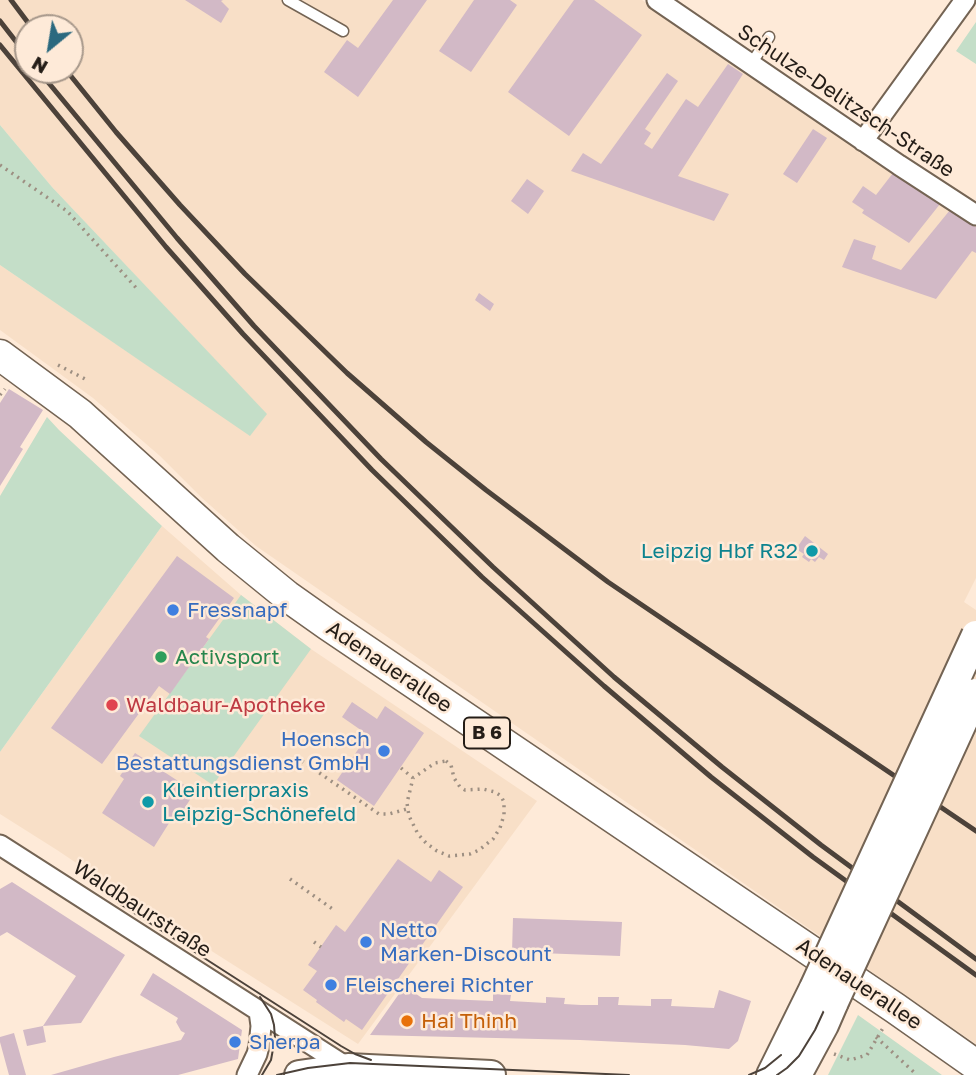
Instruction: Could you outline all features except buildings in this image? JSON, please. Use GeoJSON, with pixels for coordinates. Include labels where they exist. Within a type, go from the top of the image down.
{"type":"FeatureCollection","features":[{"type":"Feature","properties":{"kind":"main road","name":"Adenauerallee"},"geometry":{"type":"LineString","coordinates":[[0,355],[88,420],[228,548],[307,611],[976,1065]]}},
{"type":"Feature","properties":{"kind":"main road"},"geometry":{"type":"LineString","coordinates":[[822,994],[976,635]]}},
{"type":"Feature","properties":{"kind":"main road"},"geometry":{"type":"LineString","coordinates":[[782,1069],[976,693]]}},
{"type":"Feature","properties":{"kind":"main road"},"geometry":{"type":"LineString","coordinates":[[299,1075],[353,1071],[492,1075]]}},
{"type":"Feature","properties":{"kind":"street","name":"Schulze-Delitzsch-Straße"},"geometry":{"type":"LineString","coordinates":[[657,0],[976,215]]}},
{"type":"Feature","properties":{"kind":"street"},"geometry":{"type":"LineString","coordinates":[[863,141],[965,0]]}},
{"type":"Feature","properties":{"kind":"street","name":"Waldbaurstraße"},"geometry":{"type":"LineString","coordinates":[[0,845],[353,1071]]}},
{"type":"Feature","properties":{"kind":"street"},"geometry":{"type":"LineString","coordinates":[[247,1075],[259,1046],[260,1011]]}},
{"type":"Feature","properties":{"kind":"lane"},"geometry":{"type":"LineString","coordinates":[[288,0],[343,31]]}},
{"type":"Feature","properties":{"kind":"lane"},"geometry":{"type":"LineString","coordinates":[[751,64],[769,37]]}},
{"type":"Feature","properties":{"kind":"path"},"geometry":{"type":"LineString","coordinates":[[0,165],[67,211],[139,291]]}},
{"type":"Feature","properties":{"kind":"path"},"geometry":{"type":"LineString","coordinates":[[0,396],[6,387]]}},
{"type":"Feature","properties":{"kind":"path"},"geometry":{"type":"LineString","coordinates":[[302,761],[379,814],[407,809]]}},
{"type":"Feature","properties":{"kind":"path"},"geometry":{"type":"LineString","coordinates":[[446,761],[451,765],[454,778],[460,787],[466,790],[483,789],[495,792],[504,802],[504,815],[493,839],[479,850],[449,856],[426,843],[418,834],[407,809],[414,778],[435,763],[446,761]]}},
{"type":"Feature","properties":{"kind":"path"},"geometry":{"type":"LineString","coordinates":[[401,768],[414,778]]}},
{"type":"Feature","properties":{"kind":"path"},"geometry":{"type":"LineString","coordinates":[[290,879],[334,910]]}},
{"type":"Feature","properties":{"kind":"path"},"geometry":{"type":"LineString","coordinates":[[314,942],[321,947]]}},
{"type":"Feature","properties":{"kind":"path"},"geometry":{"type":"LineString","coordinates":[[834,1054],[850,1060],[867,1055],[876,1037],[917,1075]]}},
{"type":"Feature","properties":{"kind":"shaded area"},"geometry":{"type":"Polygon","coordinates":[[[0,0],[642,0],[976,225],[976,578],[964,602],[976,610],[976,1044],[256,546],[93,398],[0,330],[0,265],[250,435],[266,414],[52,187],[0,125],[0,0]]]}},
{"type":"Feature","properties":{"kind":"shaded area"},"geometry":{"type":"Polygon","coordinates":[[[162,526],[241,595],[311,649],[537,801],[358,1044],[0,814],[0,752],[162,526]]]}},
{"type":"Feature","properties":{"kind":"green space"},"geometry":{"type":"Polygon","coordinates":[[[976,22],[976,64],[956,51],[976,22]]]}},
{"type":"Feature","properties":{"kind":"green space"},"geometry":{"type":"Polygon","coordinates":[[[0,125],[52,187],[267,414],[250,436],[0,265],[0,125]]]}},
{"type":"Feature","properties":{"kind":"green space"},"geometry":{"type":"Polygon","coordinates":[[[47,417],[162,526],[0,752],[0,496],[47,417]]]}},
{"type":"Feature","properties":{"kind":"green space"},"geometry":{"type":"Polygon","coordinates":[[[241,595],[311,649],[213,785],[139,736],[241,595]]]}},
{"type":"Feature","properties":{"kind":"green space"},"geometry":{"type":"Polygon","coordinates":[[[858,1015],[942,1075],[828,1075],[858,1015]]]}},
{"type":"Feature","properties":{"kind":"tram line"},"geometry":{"type":"LineString","coordinates":[[777,1075],[799,1056],[815,1030],[976,680]]}},
{"type":"Feature","properties":{"kind":"tram line"},"geometry":{"type":"LineString","coordinates":[[117,902],[341,1046],[371,1060]]}},
{"type":"Feature","properties":{"kind":"tram line"},"geometry":{"type":"LineString","coordinates":[[260,997],[271,1014],[275,1038],[271,1060],[262,1075]]}},
{"type":"Feature","properties":{"kind":"tram line"},"geometry":{"type":"LineString","coordinates":[[749,1075],[765,1068],[781,1055]]}},
{"type":"Feature","properties":{"kind":"tram line"},"geometry":{"type":"LineString","coordinates":[[277,1075],[350,1063],[629,1075]]}},
{"type":"Feature","properties":{"kind":"railway"},"geometry":{"type":"LineString","coordinates":[[11,0],[22,14]]}},
{"type":"Feature","properties":{"kind":"railway"},"geometry":{"type":"LineString","coordinates":[[0,21],[14,39]]}},
{"type":"Feature","properties":{"kind":"railway"},"geometry":{"type":"LineString","coordinates":[[0,45],[166,247],[243,334],[372,470],[482,577],[711,777],[813,857],[976,975]]}},
{"type":"Feature","properties":{"kind":"railway"},"geometry":{"type":"LineString","coordinates":[[50,84],[254,326],[381,459],[493,567],[614,677],[722,767],[821,845],[976,959]]}},
{"type":"Feature","properties":{"kind":"railway"},"geometry":{"type":"LineString","coordinates":[[77,84],[180,205],[245,274],[347,373],[426,442],[608,582],[976,831]]}},
{"type":"Feature","properties":{"kind":"place","name":"Leipzig Hbf R32"},"geometry":{"type":"Point","coordinates":[812,551]}},
{"type":"Feature","properties":{"kind":"place","name":"Fressnapf"},"geometry":{"type":"Point","coordinates":[173,610]}},
{"type":"Feature","properties":{"kind":"place","name":"Activsport"},"geometry":{"type":"Point","coordinates":[161,657]}},
{"type":"Feature","properties":{"kind":"place","name":"Waldbaur-Apotheke"},"geometry":{"type":"Point","coordinates":[112,705]}},
{"type":"Feature","properties":{"kind":"place","name":"Hoensch Bestattungsdienst GmbH"},"geometry":{"type":"Point","coordinates":[384,751]}},
{"type":"Feature","properties":{"kind":"place","name":"Kleintierpraxis Leipzig-Schönefeld"},"geometry":{"type":"Point","coordinates":[148,802]}},
{"type":"Feature","properties":{"kind":"place","name":"Netto Marken-Discount"},"geometry":{"type":"Point","coordinates":[366,942]}},
{"type":"Feature","properties":{"kind":"place","name":"Fleischerei Richter"},"geometry":{"type":"Point","coordinates":[331,985]}},
{"type":"Feature","properties":{"kind":"place","name":"Hai Thinh"},"geometry":{"type":"Point","coordinates":[407,1021]}},
{"type":"Feature","properties":{"kind":"place","name":"Sherpa"},"geometry":{"type":"Point","coordinates":[235,1042]}}]}
